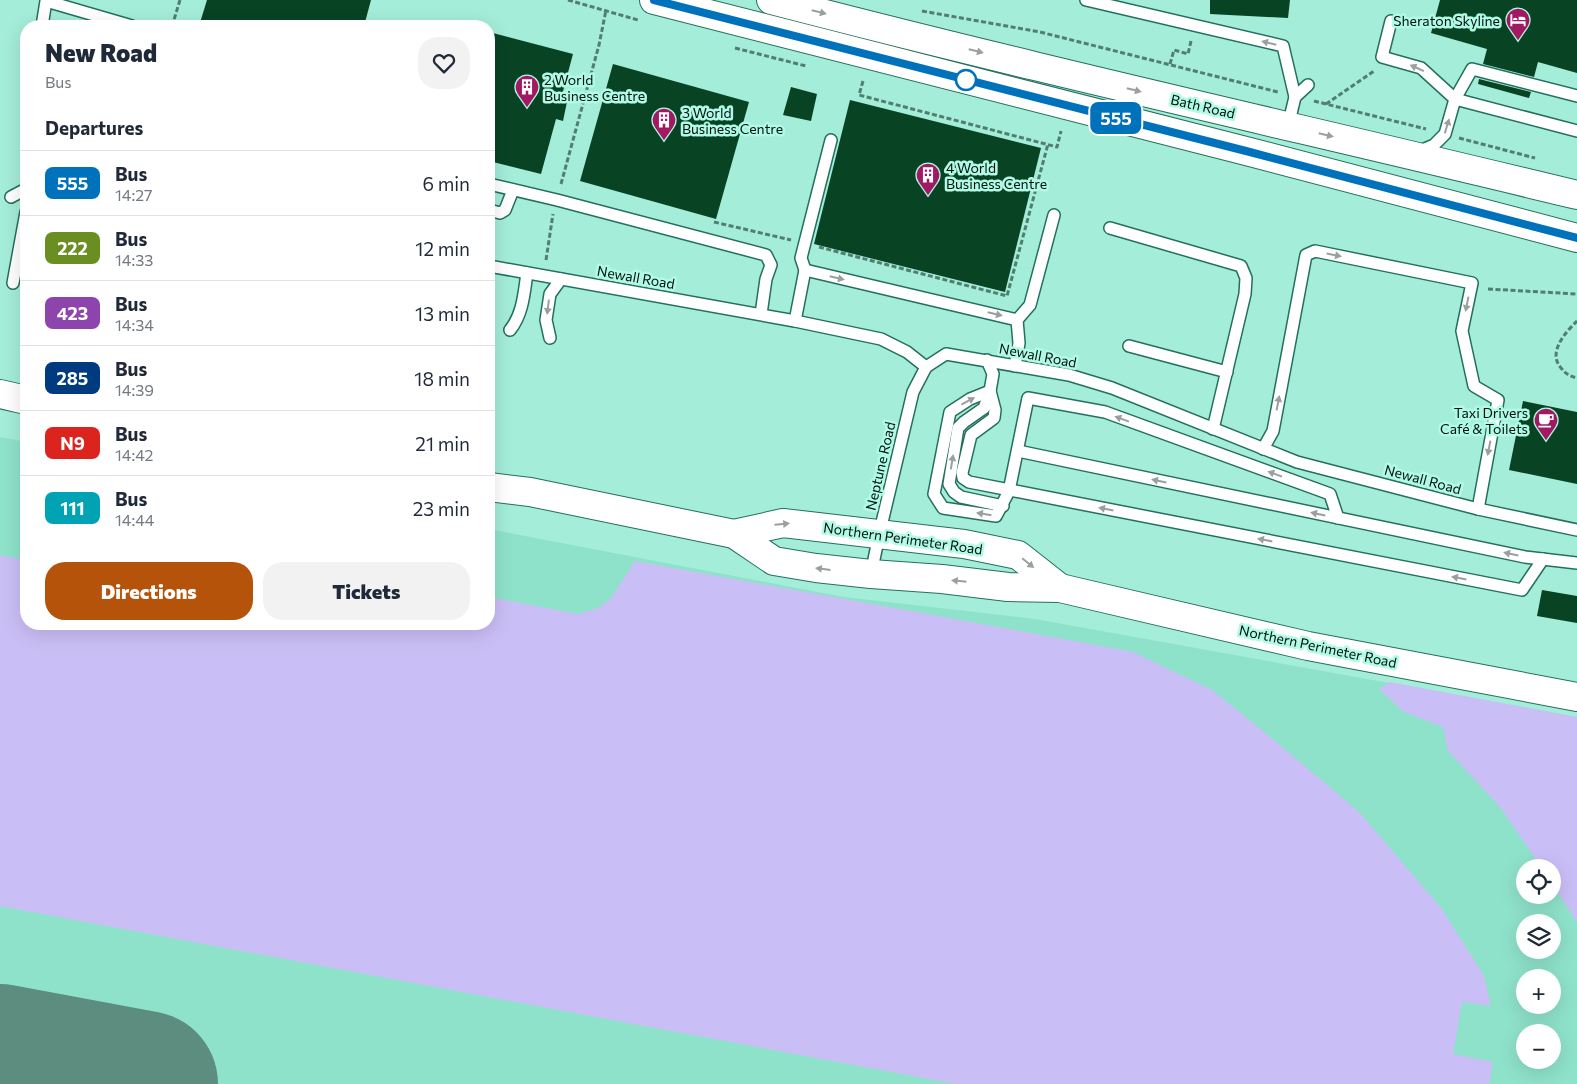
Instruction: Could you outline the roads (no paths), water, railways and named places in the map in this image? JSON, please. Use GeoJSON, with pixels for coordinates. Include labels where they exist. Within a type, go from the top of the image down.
{"type":"FeatureCollection","features":[{"type":"Feature","properties":{"kind":"main road"},"geometry":{"type":"LineString","coordinates":[[654,0],[1246,151],[1577,238]]}},
{"type":"Feature","properties":{"kind":"main road","name":"Bath Road"},"geometry":{"type":"LineString","coordinates":[[771,0],[1164,97],[1411,154],[1577,195]]}},
{"type":"Feature","properties":{"kind":"main road"},"geometry":{"type":"LineString","coordinates":[[0,394],[20,399]]}},
{"type":"Feature","properties":{"kind":"main road","name":"Northern Perimeter Road"},"geometry":{"type":"LineString","coordinates":[[495,488],[530,492],[734,534],[774,561],[816,568],[1008,587],[1060,588],[1308,646],[1577,697]]}},
{"type":"Feature","properties":{"kind":"main road","name":"Northern Perimeter Road"},"geometry":{"type":"LineString","coordinates":[[734,534],[783,523],[964,544],[1018,555],[1060,588]]}},
{"type":"Feature","properties":{"kind":"lane"},"geometry":{"type":"LineString","coordinates":[[43,20],[45,0],[112,20]]}},
{"type":"Feature","properties":{"kind":"lane"},"geometry":{"type":"LineString","coordinates":[[1086,0],[1283,46],[1295,96],[1288,126]]}},
{"type":"Feature","properties":{"kind":"lane"},"geometry":{"type":"LineString","coordinates":[[1391,20],[1382,57],[1421,68],[1454,99],[1577,131]]}},
{"type":"Feature","properties":{"kind":"lane"},"geometry":{"type":"LineString","coordinates":[[1411,154],[1434,145],[1444,134],[1454,99],[1472,69],[1577,96]]}},
{"type":"Feature","properties":{"kind":"lane"},"geometry":{"type":"LineString","coordinates":[[1295,96],[1308,86]]}},
{"type":"Feature","properties":{"kind":"lane"},"geometry":{"type":"LineString","coordinates":[[795,321],[805,270],[801,258],[831,140]]}},
{"type":"Feature","properties":{"kind":"lane"},"geometry":{"type":"LineString","coordinates":[[495,186],[766,255],[771,266],[766,279],[761,314]]}},
{"type":"Feature","properties":{"kind":"lane"},"geometry":{"type":"LineString","coordinates":[[495,212],[500,213],[505,210],[513,190]]}},
{"type":"Feature","properties":{"kind":"lane"},"geometry":{"type":"LineString","coordinates":[[11,197],[20,192]]}},
{"type":"Feature","properties":{"kind":"lane"},"geometry":{"type":"LineString","coordinates":[[1016,366],[1020,343],[1017,320],[1030,305],[1054,215]]}},
{"type":"Feature","properties":{"kind":"lane"},"geometry":{"type":"LineString","coordinates":[[1110,228],[1241,266],[1246,278],[1246,294],[1213,429]]}},
{"type":"Feature","properties":{"kind":"lane"},"geometry":{"type":"LineString","coordinates":[[13,283],[20,245]]}},
{"type":"Feature","properties":{"kind":"lane"},"geometry":{"type":"LineString","coordinates":[[1263,449],[1273,431],[1306,256],[1315,251],[1472,282],[1462,330],[1474,386],[1498,400],[1478,510]]}},
{"type":"Feature","properties":{"kind":"lane","name":"Newall Road"},"geometry":{"type":"LineString","coordinates":[[495,267],[761,314],[881,338],[907,352],[926,368],[946,354],[1069,376],[1112,388],[1297,462],[1478,510],[1577,530]]}},
{"type":"Feature","properties":{"kind":"lane"},"geometry":{"type":"LineString","coordinates":[[805,270],[1017,320]]}},
{"type":"Feature","properties":{"kind":"lane"},"geometry":{"type":"LineString","coordinates":[[510,330],[517,322],[522,307],[527,273]]}},
{"type":"Feature","properties":{"kind":"lane"},"geometry":{"type":"LineString","coordinates":[[550,338],[546,320],[550,294],[561,278]]}},
{"type":"Feature","properties":{"kind":"lane"},"geometry":{"type":"LineString","coordinates":[[1129,346],[1227,372]]}},
{"type":"Feature","properties":{"kind":"lane"},"geometry":{"type":"LineString","coordinates":[[987,360],[993,374],[990,391],[984,408],[958,428],[949,484],[954,492],[961,497],[1003,506]]}},
{"type":"Feature","properties":{"kind":"lane","name":"Neptune Road"},"geometry":{"type":"LineString","coordinates":[[871,574],[913,392],[926,368]]}},
{"type":"Feature","properties":{"kind":"lane"},"geometry":{"type":"LineString","coordinates":[[990,391],[995,410],[994,418],[970,435],[962,473],[963,478],[969,482],[1522,590],[1543,559]]}},
{"type":"Feature","properties":{"kind":"lane"},"geometry":{"type":"LineString","coordinates":[[990,391],[970,399],[950,412],[934,494],[943,508],[996,516],[1003,506],[1009,491],[1028,398],[1105,412],[1330,494],[1338,518]]}},
{"type":"Feature","properties":{"kind":"lane"},"geometry":{"type":"LineString","coordinates":[[1018,451],[1338,518],[1543,559],[1577,563]]}},
{"type":"Feature","properties":{"kind":"place","name":"Sheraton Skyline"},"geometry":{"type":"Point","coordinates":[1518,41]}},
{"type":"Feature","properties":{"kind":"place","name":"2 World Business Centre"},"geometry":{"type":"Point","coordinates":[527,108]}},
{"type":"Feature","properties":{"kind":"place","name":"3 World Business Centre"},"geometry":{"type":"Point","coordinates":[664,141]}},
{"type":"Feature","properties":{"kind":"place","name":"4 World Business Centre"},"geometry":{"type":"Point","coordinates":[928,196]}},
{"type":"Feature","properties":{"kind":"place","name":"Taxi Drivers Café & Toilets"},"geometry":{"type":"Point","coordinates":[1546,441]}}]}
